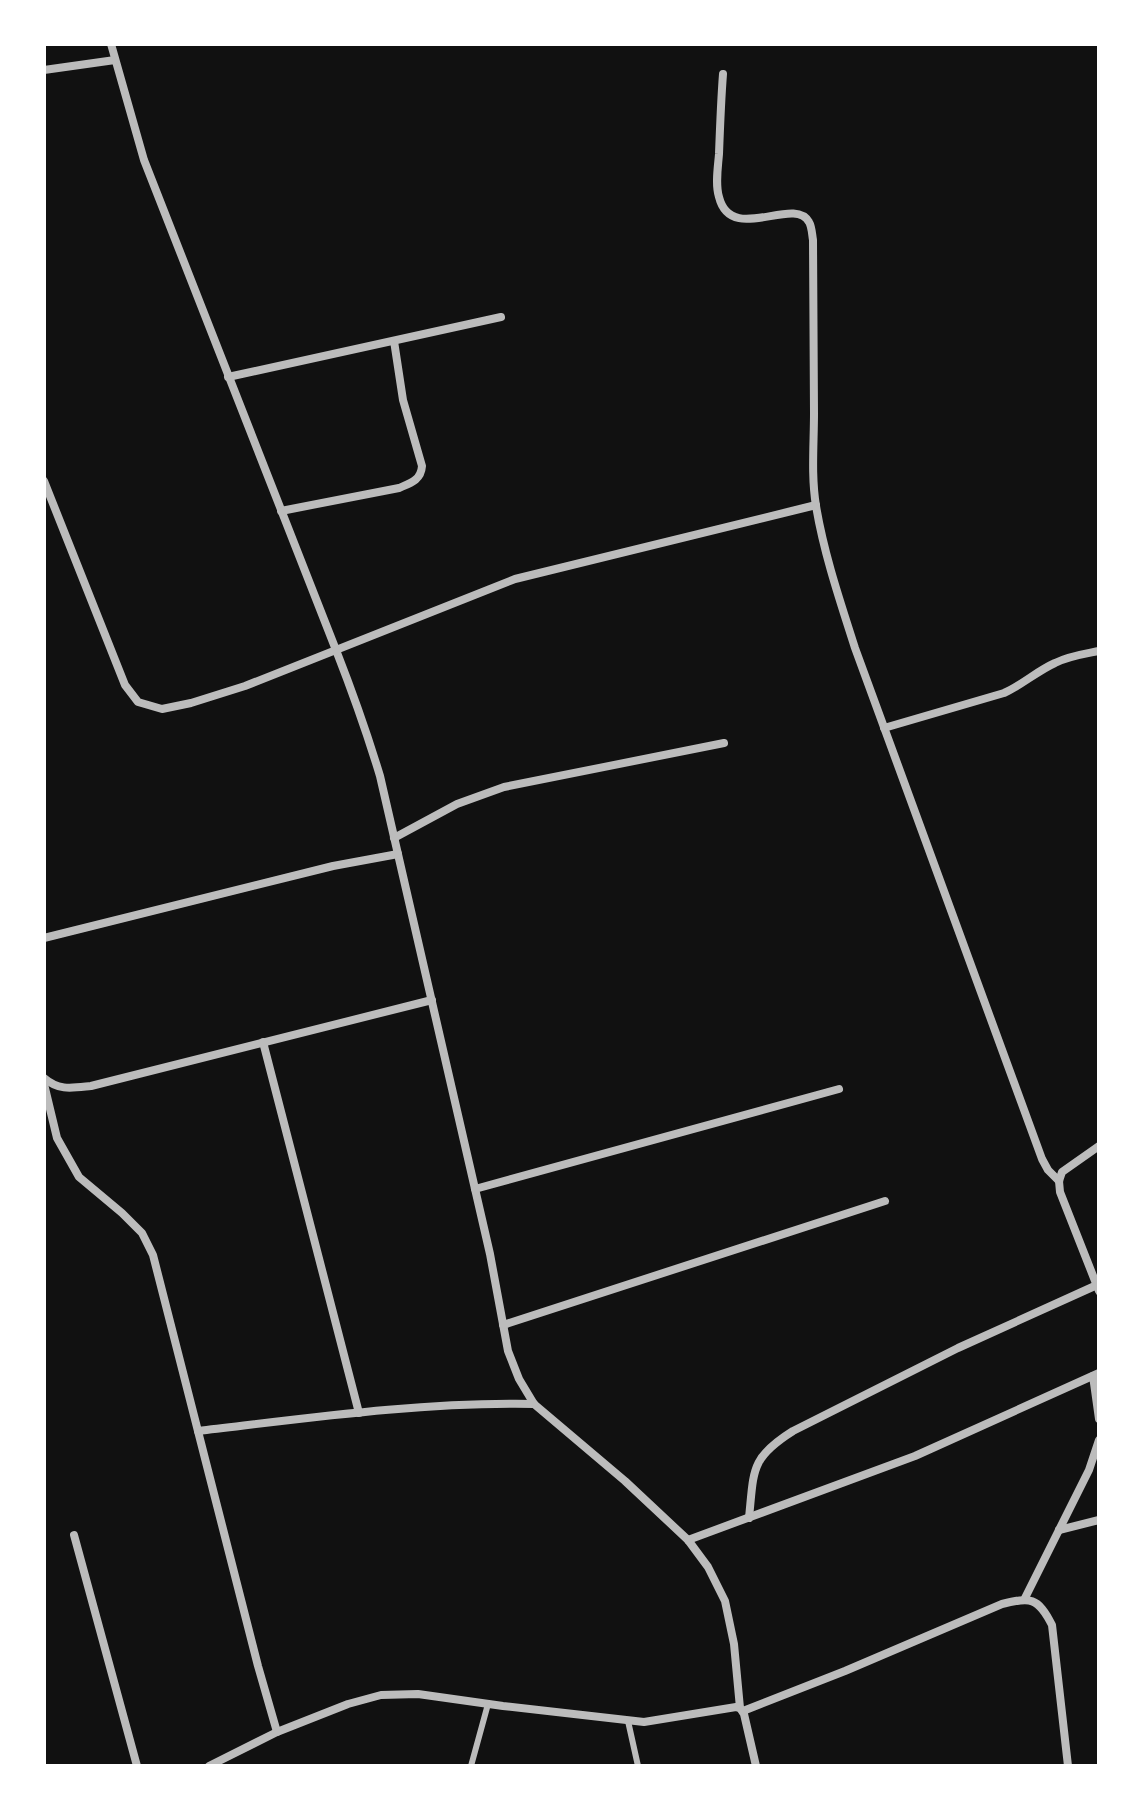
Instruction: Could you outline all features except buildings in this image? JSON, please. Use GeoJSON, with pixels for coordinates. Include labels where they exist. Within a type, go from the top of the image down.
{"type":"FeatureCollection","features":[{"type":"Feature","properties":{"kind":"street"},"geometry":{"type":"LineString","coordinates":[[111,44],[144,160],[360,711],[372,750],[490,1254],[508,1351],[519,1379],[534,1404],[625,1481],[688,1540],[708,1567],[725,1601],[742,1710],[756,1766]]}},
{"type":"Feature","properties":{"kind":"street"},"geometry":{"type":"LineString","coordinates":[[44,70],[115,60]]}},
{"type":"Feature","properties":{"kind":"street"},"geometry":{"type":"LineString","coordinates":[[723,74],[718,180],[719,198],[725,209],[732,217],[745,219],[787,214],[804,216],[810,223],[813,240],[812,474],[825,550],[841,606],[1042,1159],[1059,1181]]}},
{"type":"Feature","properties":{"kind":"street"},"geometry":{"type":"LineString","coordinates":[[228,377],[501,317]]}},
{"type":"Feature","properties":{"kind":"street"},"geometry":{"type":"LineString","coordinates":[[281,511],[399,488],[415,481],[421,474],[422,466],[403,400],[394,341]]}},
{"type":"Feature","properties":{"kind":"street"},"geometry":{"type":"LineString","coordinates":[[44,481],[125,685],[138,702],[162,709],[245,686],[515,579],[816,505]]}},
{"type":"Feature","properties":{"kind":"street"},"geometry":{"type":"LineString","coordinates":[[884,728],[1004,693],[1051,664],[1099,651]]}},
{"type":"Feature","properties":{"kind":"street"},"geometry":{"type":"LineString","coordinates":[[394,838],[457,804],[504,787],[724,743]]}},
{"type":"Feature","properties":{"kind":"street"},"geometry":{"type":"LineString","coordinates":[[44,938],[333,866],[398,854]]}},
{"type":"Feature","properties":{"kind":"street"},"geometry":{"type":"LineString","coordinates":[[277,1732],[153,1255],[142,1233],[79,1177],[57,1138],[44,1085],[63,1089],[91,1086],[432,1000]]}},
{"type":"Feature","properties":{"kind":"street"},"geometry":{"type":"LineString","coordinates":[[263,1042],[359,1413]]}},
{"type":"Feature","properties":{"kind":"street"},"geometry":{"type":"LineString","coordinates":[[475,1189],[839,1089]]}},
{"type":"Feature","properties":{"kind":"street"},"geometry":{"type":"LineString","coordinates":[[749,1518],[756,1463],[775,1442],[958,1348],[1098,1288],[1060,1192],[1059,1181],[1062,1172],[1099,1146]]}},
{"type":"Feature","properties":{"kind":"street"},"geometry":{"type":"LineString","coordinates":[[503,1325],[885,1201]]}},
{"type":"Feature","properties":{"kind":"street"},"geometry":{"type":"LineString","coordinates":[[688,1540],[915,1456],[1096,1375],[1099,1419]]}},
{"type":"Feature","properties":{"kind":"street"},"geometry":{"type":"LineString","coordinates":[[198,1431],[359,1413],[459,1405],[534,1404]]}},
{"type":"Feature","properties":{"kind":"street"},"geometry":{"type":"LineString","coordinates":[[1025,1598],[1089,1470],[1099,1440]]}},
{"type":"Feature","properties":{"kind":"street"},"geometry":{"type":"LineString","coordinates":[[1059,1530],[1099,1520]]}},
{"type":"Feature","properties":{"kind":"street"},"geometry":{"type":"LineString","coordinates":[[74,1535],[137,1766]]}},
{"type":"Feature","properties":{"kind":"street"},"geometry":{"type":"LineString","coordinates":[[209,1766],[277,1732],[348,1704],[381,1695],[418,1694],[644,1722],[742,1710],[845,1671],[1002,1604],[1025,1598],[1036,1602],[1052,1625],[1068,1766]]}},
{"type":"Feature","properties":{"kind":"lane"},"geometry":{"type":"LineString","coordinates":[[471,1766],[488,1704]]}},
{"type":"Feature","properties":{"kind":"lane"},"geometry":{"type":"LineString","coordinates":[[628,1721],[638,1766]]}}]}
